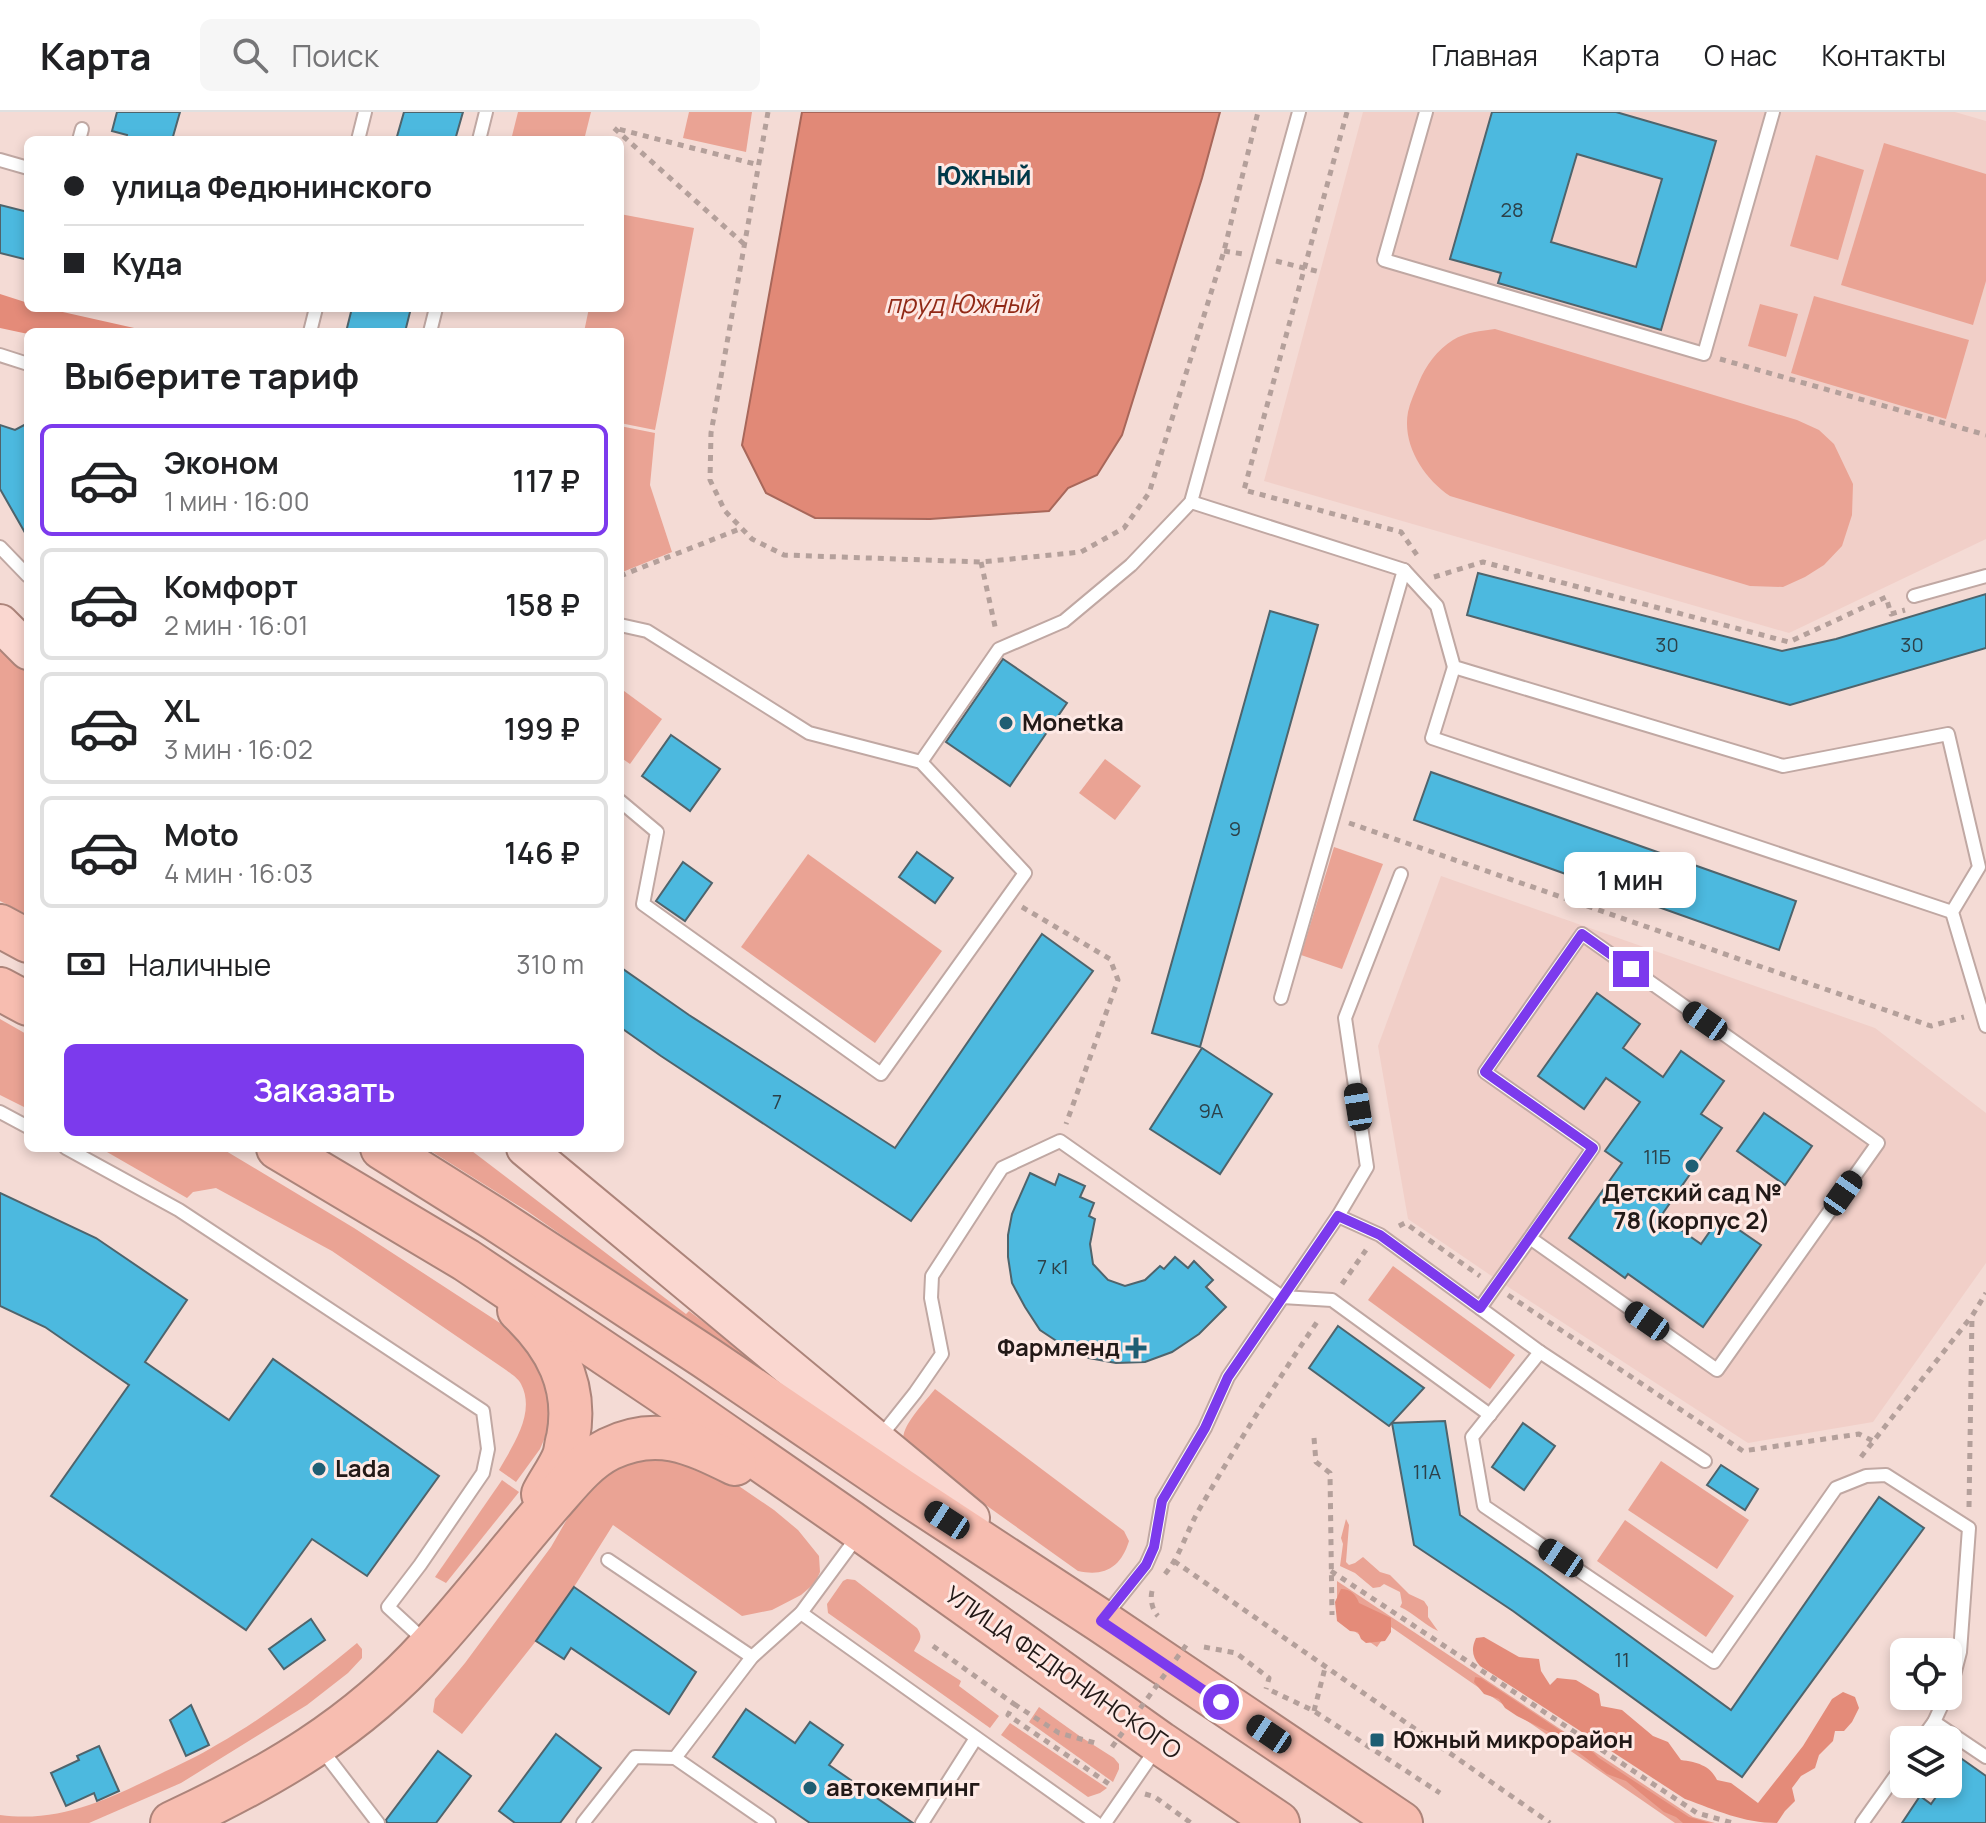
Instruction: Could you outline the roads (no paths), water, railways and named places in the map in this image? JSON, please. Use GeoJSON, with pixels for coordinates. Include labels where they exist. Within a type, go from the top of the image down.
{"type":"FeatureCollection","features":[{"type":"Feature","properties":{"kind":"highway"},"geometry":{"type":"LineString","coordinates":[[0,926],[24,939]]}},
{"type":"Feature","properties":{"kind":"highway"},"geometry":{"type":"LineString","coordinates":[[0,989],[24,1002]]}},
{"type":"Feature","properties":{"kind":"highway"},"geometry":{"type":"LineString","coordinates":[[285,1152],[466,1260],[856,1526]]}},
{"type":"Feature","properties":{"kind":"highway"},"geometry":{"type":"LineString","coordinates":[[388,1152],[692,1348],[1401,1823]]}},
{"type":"Feature","properties":{"kind":"highway"},"geometry":{"type":"LineString","coordinates":[[466,1260],[535,1326],[560,1364],[568,1386],[572,1409],[564,1456],[516,1543]]}},
{"type":"Feature","properties":{"kind":"highway"},"geometry":{"type":"LineString","coordinates":[[172,1823],[241,1790],[337,1732],[379,1699],[431,1646],[581,1469],[606,1451],[626,1442],[647,1437],[667,1437],[690,1443],[856,1526]]}},
{"type":"Feature","properties":{"kind":"highway","name":"УЛИЦА ФЕДЮНИНСКОГО"},"geometry":{"type":"LineString","coordinates":[[856,1526],[1160,1743],[1278,1823]]}},
{"type":"Feature","properties":{"kind":"main road"},"geometry":{"type":"LineString","coordinates":[[0,623],[24,647]]}},
{"type":"Feature","properties":{"kind":"main road"},"geometry":{"type":"LineString","coordinates":[[530,1152],[1064,1596]]}},
{"type":"Feature","properties":{"kind":"lane"},"geometry":{"type":"LineString","coordinates":[[359,136],[365,112]]}},
{"type":"Feature","properties":{"kind":"lane"},"geometry":{"type":"LineString","coordinates":[[480,136],[486,112]]}},
{"type":"Feature","properties":{"kind":"lane"},"geometry":{"type":"LineString","coordinates":[[921,762],[999,649],[1064,621],[1131,565],[1191,502],[1299,112]]}},
{"type":"Feature","properties":{"kind":"lane"},"geometry":{"type":"LineString","coordinates":[[1426,112],[1384,260],[1704,354],[1773,112]]}},
{"type":"Feature","properties":{"kind":"lane"},"geometry":{"type":"LineString","coordinates":[[0,160],[24,167]]}},
{"type":"Feature","properties":{"kind":"lane"},"geometry":{"type":"LineString","coordinates":[[0,355],[24,363]]}},
{"type":"Feature","properties":{"kind":"lane"},"geometry":{"type":"LineString","coordinates":[[1191,502],[1404,570],[1437,606],[1454,667],[1432,738],[1952,912]]}},
{"type":"Feature","properties":{"kind":"lane"},"geometry":{"type":"LineString","coordinates":[[0,547],[24,572]]}},
{"type":"Feature","properties":{"kind":"lane"},"geometry":{"type":"LineString","coordinates":[[1281,998],[1404,570]]}},
{"type":"Feature","properties":{"kind":"lane"},"geometry":{"type":"LineString","coordinates":[[1916,601],[1986,576]]}},
{"type":"Feature","properties":{"kind":"lane"},"geometry":{"type":"LineString","coordinates":[[624,626],[647,631],[809,733],[921,762],[1025,873],[881,1074],[643,904],[657,832],[624,804]]}},
{"type":"Feature","properties":{"kind":"lane"},"geometry":{"type":"LineString","coordinates":[[1454,667],[1783,766],[1948,734],[1979,867],[1952,912],[1984,1019]]}},
{"type":"Feature","properties":{"kind":"lane"},"geometry":{"type":"LineString","coordinates":[[1101,1621],[1146,1565],[1154,1547],[1162,1501],[1205,1428],[1228,1377],[1338,1216],[1367,1167],[1345,1018],[1401,874]]}},
{"type":"Feature","properties":{"kind":"lane"},"geometry":{"type":"LineString","coordinates":[[1480,1308],[1593,1148],[1485,1072],[1582,934],[1878,1143],[1717,1370],[1530,1238]]}},
{"type":"Feature","properties":{"kind":"lane"},"geometry":{"type":"LineString","coordinates":[[0,1112],[24,1125]]}},
{"type":"Feature","properties":{"kind":"lane"},"geometry":{"type":"LineString","coordinates":[[878,1440],[942,1354],[931,1298],[932,1276],[1002,1168],[1060,1141],[1282,1297],[1332,1300],[1490,1415]]}},
{"type":"Feature","properties":{"kind":"lane"},"geometry":{"type":"LineString","coordinates":[[73,1152],[179,1210],[483,1411],[488,1449],[483,1473],[388,1607],[431,1646]]}},
{"type":"Feature","properties":{"kind":"lane"},"geometry":{"type":"LineString","coordinates":[[1338,1216],[1380,1235],[1540,1352],[1705,1461]]}},
{"type":"Feature","properties":{"kind":"lane"},"geometry":{"type":"LineString","coordinates":[[1540,1352],[1472,1437],[1484,1506],[1714,1662],[1836,1488],[1866,1476],[1886,1475],[1969,1528],[1961,1638]]}},
{"type":"Feature","properties":{"kind":"lane"},"geometry":{"type":"LineString","coordinates":[[675,1758],[752,1657],[801,1613],[856,1526]]}},
{"type":"Feature","properties":{"kind":"lane"},"geometry":{"type":"LineString","coordinates":[[608,1560],[752,1657]]}},
{"type":"Feature","properties":{"kind":"lane"},"geometry":{"type":"LineString","coordinates":[[801,1613],[1096,1823]]}},
{"type":"Feature","properties":{"kind":"lane"},"geometry":{"type":"LineString","coordinates":[[1931,1726],[1939,1710]]}},
{"type":"Feature","properties":{"kind":"lane"},"geometry":{"type":"LineString","coordinates":[[1934,1722],[1986,1757]]}},
{"type":"Feature","properties":{"kind":"lane"},"geometry":{"type":"LineString","coordinates":[[922,1823],[976,1738]]}},
{"type":"Feature","properties":{"kind":"lane"},"geometry":{"type":"LineString","coordinates":[[1105,1823],[1160,1743]]}},
{"type":"Feature","properties":{"kind":"lane"},"geometry":{"type":"LineString","coordinates":[[317,1744],[378,1823]]}},
{"type":"Feature","properties":{"kind":"lane"},"geometry":{"type":"LineString","coordinates":[[583,1823],[635,1757],[675,1758],[769,1823]]}},
{"type":"Feature","properties":{"kind":"lane"},"geometry":{"type":"LineString","coordinates":[[1862,1823],[1890,1784]]}},
{"type":"Feature","properties":{"kind":"water","name":"пруд Южный"},"geometry":{"type":"Polygon","coordinates":[[[802,112],[1220,112],[1122,435],[1097,475],[1068,488],[1049,511],[930,519],[815,518],[766,493],[742,445],[802,112]]]}},
{"type":"Feature","properties":{"kind":"place","name":"Monetka"},"geometry":{"type":"Point","coordinates":[1006,723]}},
{"type":"Feature","properties":{"kind":"place","name":"Детский сад № 78 (корпус 2)"},"geometry":{"type":"Point","coordinates":[1692,1166]}},
{"type":"Feature","properties":{"kind":"place","name":"Фармленд"},"geometry":{"type":"Point","coordinates":[1136,1348]}},
{"type":"Feature","properties":{"kind":"place","name":"Lada"},"geometry":{"type":"Point","coordinates":[319,1469]}},
{"type":"Feature","properties":{"kind":"place","name":"Южный микрорайон"},"geometry":{"type":"Point","coordinates":[1377,1740]}},
{"type":"Feature","properties":{"kind":"place","name":"автокемпинг"},"geometry":{"type":"Point","coordinates":[810,1788]}},
{"type":"Feature","properties":{"kind":"district","name":"Южный"},"geometry":{"type":"Point","coordinates":[984,176]}}]}
